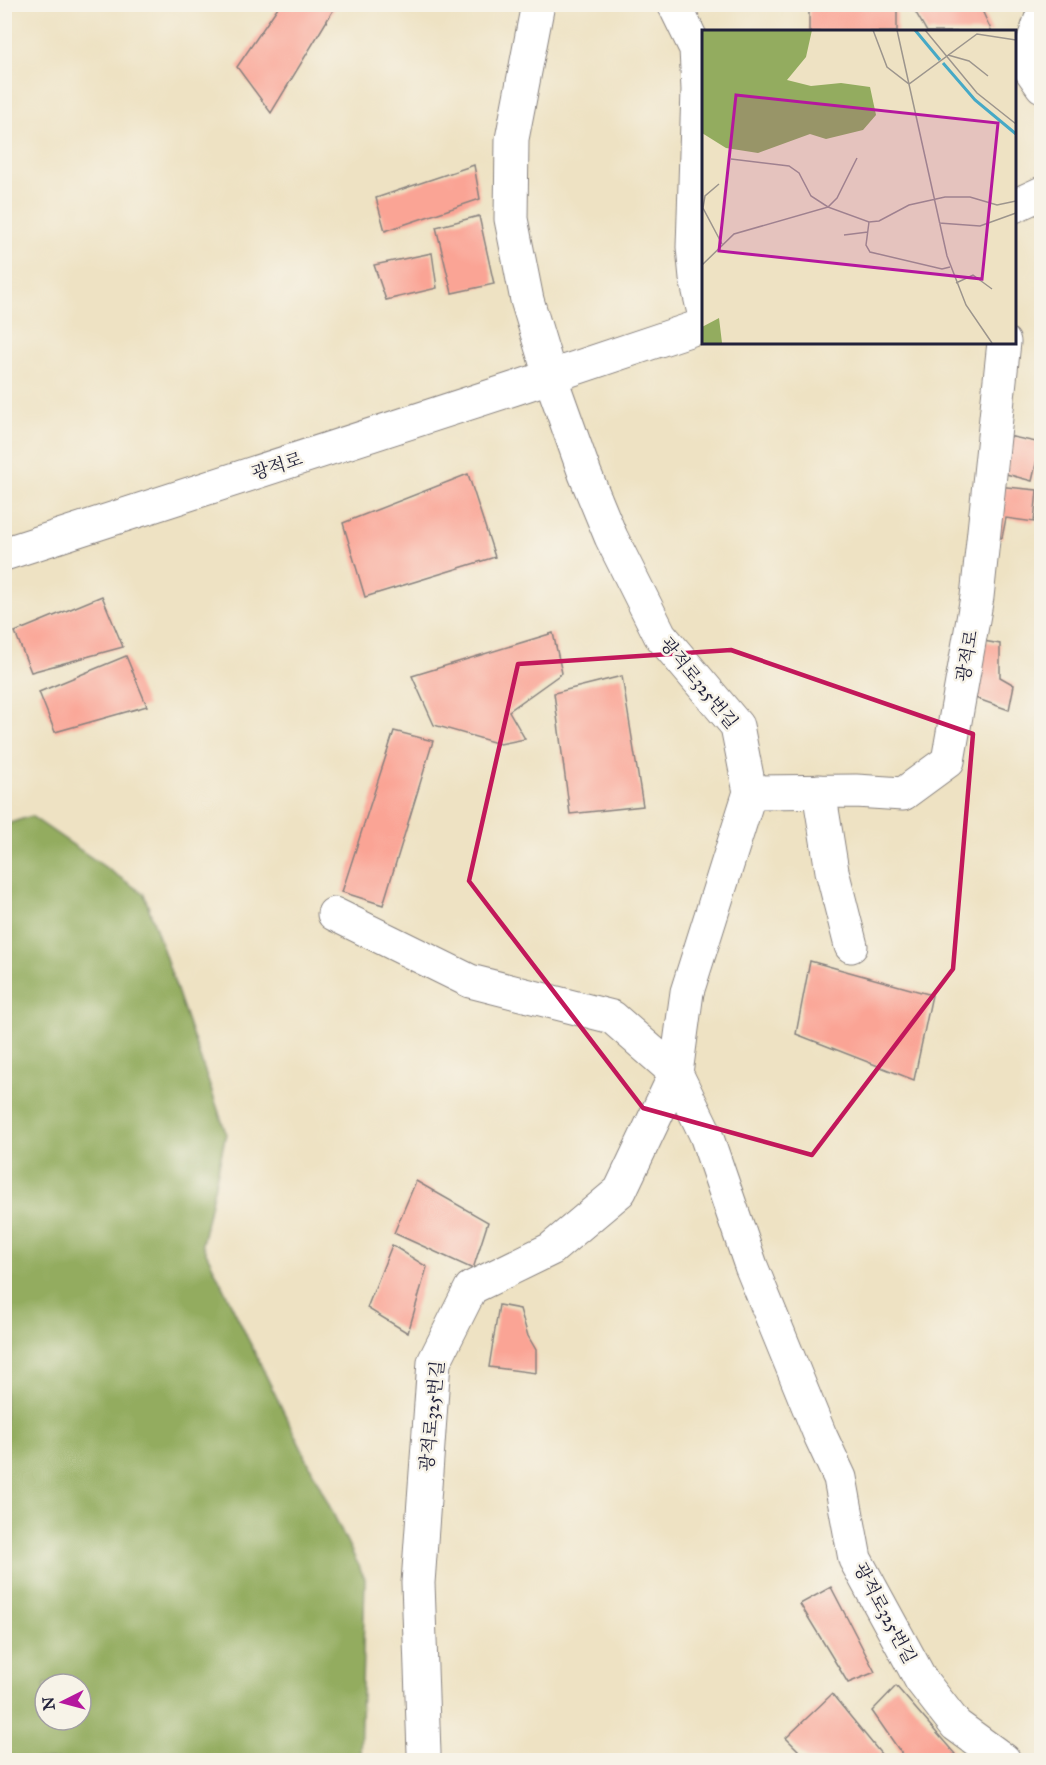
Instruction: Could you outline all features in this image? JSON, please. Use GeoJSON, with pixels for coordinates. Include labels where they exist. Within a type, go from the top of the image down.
{"type":"FeatureCollection","features":[{"type":"Feature","properties":{"kind":"street"},"geometry":{"type":"LineString","coordinates":[[538,4],[512,139],[512,219],[526,300],[557,374]]}},
{"type":"Feature","properties":{"kind":"street"},"geometry":{"type":"LineString","coordinates":[[674,4],[696,50],[698,90],[693,248],[698,323]]}},
{"type":"Feature","properties":{"kind":"street"},"geometry":{"type":"LineString","coordinates":[[1041,16],[1026,63],[1041,86]]}},
{"type":"Feature","properties":{"kind":"street"},"geometry":{"type":"LineString","coordinates":[[1016,205],[1041,193]]}},
{"type":"Feature","properties":{"kind":"street","name":"광적로"},"geometry":{"type":"LineString","coordinates":[[4,554],[557,374],[698,323]]}},
{"type":"Feature","properties":{"kind":"street","name":"광적로"},"geometry":{"type":"LineString","coordinates":[[750,792],[856,791],[903,794],[948,761],[977,597],[1004,344]]}},
{"type":"Feature","properties":{"kind":"street","name":"광적로325번길"},"geometry":{"type":"LineString","coordinates":[[424,1753],[418,1583],[434,1362],[471,1288],[551,1249],[620,1191],[676,1073],[687,992],[750,792],[737,726],[660,635],[611,537],[585,474],[557,374]]}},
{"type":"Feature","properties":{"kind":"street"},"geometry":{"type":"LineString","coordinates":[[819,791],[832,871],[851,946]]}},
{"type":"Feature","properties":{"kind":"street"},"geometry":{"type":"LineString","coordinates":[[334,914],[470,981],[612,1017],[676,1073]]}},
{"type":"Feature","properties":{"kind":"street","name":"광적로325번길"},"geometry":{"type":"LineString","coordinates":[[676,1073],[706,1135],[751,1266],[840,1478],[855,1559],[921,1680],[956,1725],[997,1759]]}},
{"type":"Feature","properties":{"kind":"highlighted area"},"geometry":{"type":"Polygon","coordinates":[[[731,650],[973,734],[953,969],[812,1155],[643,1108],[469,881],[518,664],[731,650]]]}},
{"type":"Feature","properties":{"kind":"green space"},"geometry":{"type":"Polygon","coordinates":[[[31,816],[144,894],[226,1133],[202,1244],[365,1579],[360,1760],[5,1760],[4,825],[31,816]]]}},
{"type":"Feature","properties":{"kind":"building"},"geometry":{"type":"Polygon","coordinates":[[[280,4],[337,4],[271,113],[237,67],[280,4]]]}},
{"type":"Feature","properties":{"kind":"building"},"geometry":{"type":"Polygon","coordinates":[[[911,4],[979,4],[991,30],[926,30],[911,4]]]}},
{"type":"Feature","properties":{"kind":"building"},"geometry":{"type":"Polygon","coordinates":[[[809,5],[897,5],[897,30],[809,30],[809,5]]]}},
{"type":"Feature","properties":{"kind":"building"},"geometry":{"type":"Polygon","coordinates":[[[474,165],[480,199],[385,231],[376,198],[474,165]]]}},
{"type":"Feature","properties":{"kind":"building"},"geometry":{"type":"Polygon","coordinates":[[[479,216],[494,284],[452,293],[436,227],[479,216]]]}},
{"type":"Feature","properties":{"kind":"building"},"geometry":{"type":"Polygon","coordinates":[[[432,253],[437,288],[386,300],[374,265],[432,253]]]}},
{"type":"Feature","properties":{"kind":"building"},"geometry":{"type":"Polygon","coordinates":[[[1003,435],[1041,443],[1032,481],[995,471],[1003,435]]]}},
{"type":"Feature","properties":{"kind":"building"},"geometry":{"type":"Polygon","coordinates":[[[468,474],[495,557],[365,597],[343,523],[468,474]]]}},
{"type":"Feature","properties":{"kind":"building"},"geometry":{"type":"Polygon","coordinates":[[[996,486],[1037,490],[1034,522],[1006,518],[1002,538],[987,536],[996,486]]]}},
{"type":"Feature","properties":{"kind":"building"},"geometry":{"type":"Polygon","coordinates":[[[102,596],[123,647],[31,672],[15,632],[102,596]]]}},
{"type":"Feature","properties":{"kind":"building"},"geometry":{"type":"Polygon","coordinates":[[[553,633],[562,673],[509,711],[525,739],[500,744],[434,725],[412,676],[553,633]]]}},
{"type":"Feature","properties":{"kind":"building"},"geometry":{"type":"Polygon","coordinates":[[[978,640],[1000,644],[1000,677],[1014,685],[1009,710],[975,698],[978,640]]]}},
{"type":"Feature","properties":{"kind":"building"},"geometry":{"type":"Polygon","coordinates":[[[126,656],[147,706],[55,732],[39,692],[126,656]]]}},
{"type":"Feature","properties":{"kind":"building"},"geometry":{"type":"Polygon","coordinates":[[[622,676],[643,806],[570,814],[554,693],[622,676]]]}},
{"type":"Feature","properties":{"kind":"building"},"geometry":{"type":"Polygon","coordinates":[[[394,731],[433,741],[383,905],[342,892],[394,731]]]}},
{"type":"Feature","properties":{"kind":"building"},"geometry":{"type":"Polygon","coordinates":[[[810,961],[932,995],[914,1080],[796,1034],[810,961]]]}},
{"type":"Feature","properties":{"kind":"building"},"geometry":{"type":"Polygon","coordinates":[[[416,1181],[488,1222],[473,1269],[394,1233],[416,1181]]]}},
{"type":"Feature","properties":{"kind":"building"},"geometry":{"type":"Polygon","coordinates":[[[392,1245],[427,1267],[408,1333],[367,1308],[392,1245]]]}},
{"type":"Feature","properties":{"kind":"building"},"geometry":{"type":"Polygon","coordinates":[[[499,1305],[520,1309],[528,1336],[536,1350],[536,1373],[489,1367],[499,1305]]]}},
{"type":"Feature","properties":{"kind":"building"},"geometry":{"type":"Polygon","coordinates":[[[831,1587],[875,1672],[848,1683],[800,1604],[831,1587]]]}},
{"type":"Feature","properties":{"kind":"building"},"geometry":{"type":"Polygon","coordinates":[[[896,1686],[955,1754],[944,1760],[906,1760],[872,1711],[896,1686]]]}},
{"type":"Feature","properties":{"kind":"building"},"geometry":{"type":"Polygon","coordinates":[[[832,1694],[886,1760],[808,1760],[786,1738],[832,1694]]]}}]}
